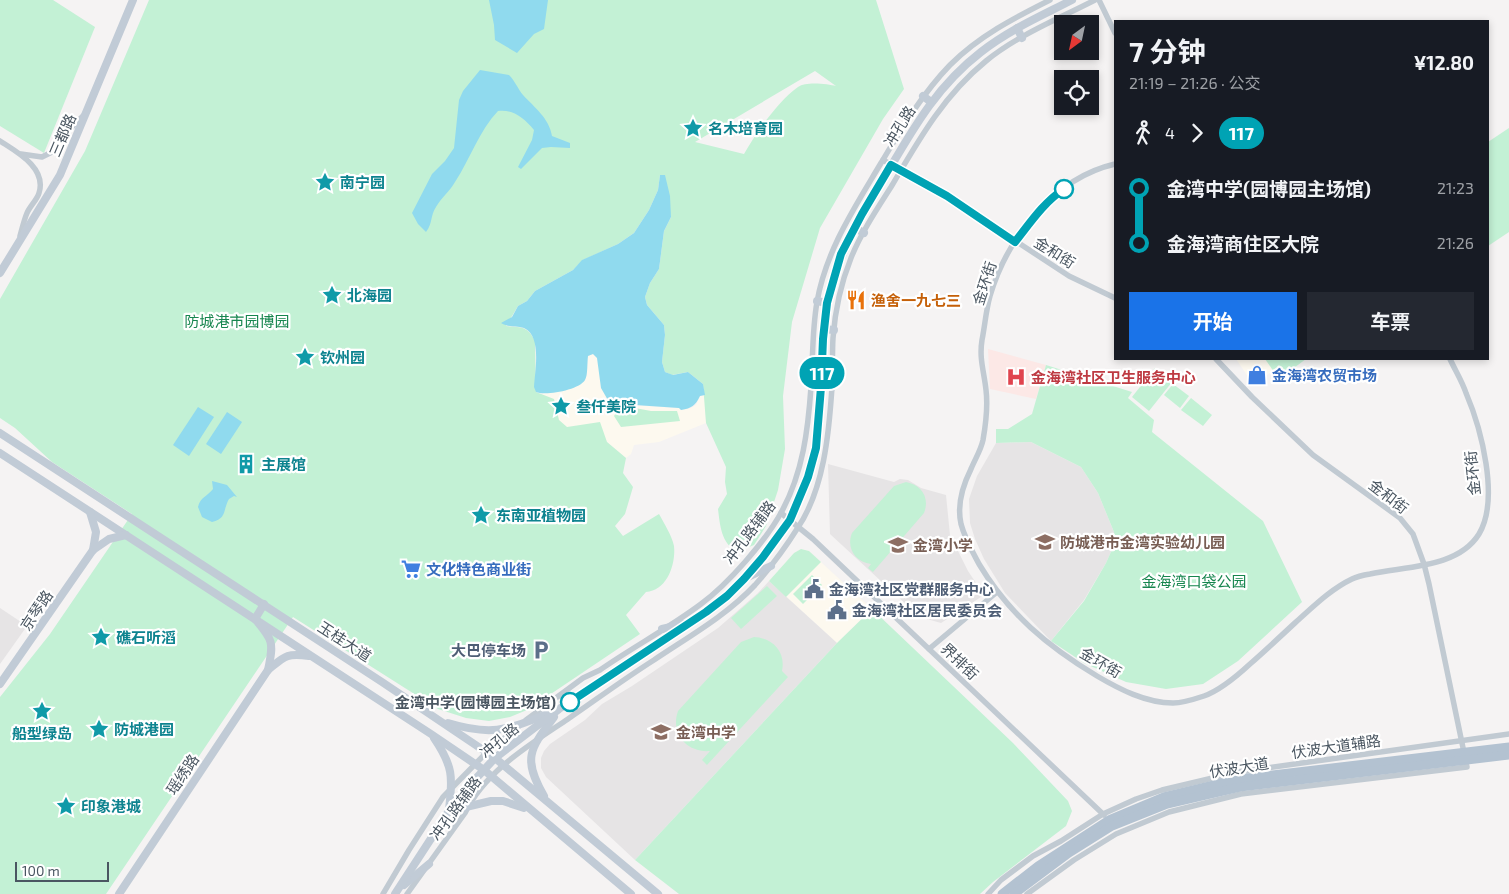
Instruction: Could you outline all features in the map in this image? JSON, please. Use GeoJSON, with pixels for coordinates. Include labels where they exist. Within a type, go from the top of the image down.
{"type":"FeatureCollection","features":[{"type":"Feature","properties":{"kind":"main road","name":"三都路"},"geometry":{"type":"LineString","coordinates":[[0,273],[60,175],[133,0]]}},
{"type":"Feature","properties":{"kind":"main road","name":"冲孔路"},"geometry":{"type":"LineString","coordinates":[[397,892],[449,812],[495,758],[559,709],[691,623],[727,596],[763,557],[790,520],[808,477],[816,448],[827,303],[841,254],[855,228],[908,136],[931,102],[958,72],[1004,35],[1072,0]]}},
{"type":"Feature","properties":{"kind":"main road"},"geometry":{"type":"LineString","coordinates":[[1017,28],[1022,38]]}},
{"type":"Feature","properties":{"kind":"main road"},"geometry":{"type":"LineString","coordinates":[[923,96],[931,102]]}},
{"type":"Feature","properties":{"kind":"main road"},"geometry":{"type":"LineString","coordinates":[[855,228],[864,233]]}},
{"type":"Feature","properties":{"kind":"main road"},"geometry":{"type":"LineString","coordinates":[[817,300],[827,303]]}},
{"type":"Feature","properties":{"kind":"main road"},"geometry":{"type":"LineString","coordinates":[[824,329],[834,330]]}},
{"type":"Feature","properties":{"kind":"main road"},"geometry":{"type":"LineString","coordinates":[[821,387],[832,387]]}},
{"type":"Feature","properties":{"kind":"main road","name":"玉桂大道"},"geometry":{"type":"LineString","coordinates":[[0,433],[365,670],[487,752],[658,894]]}},
{"type":"Feature","properties":{"kind":"main road","name":"玉桂大道"},"geometry":{"type":"LineString","coordinates":[[0,453],[476,764],[631,894]]}},
{"type":"Feature","properties":{"kind":"main road"},"geometry":{"type":"LineString","coordinates":[[35,476],[44,462]]}},
{"type":"Feature","properties":{"kind":"main road"},"geometry":{"type":"LineString","coordinates":[[90,512],[96,532],[93,550]]}},
{"type":"Feature","properties":{"kind":"main road"},"geometry":{"type":"LineString","coordinates":[[93,550],[109,539],[126,535]]}},
{"type":"Feature","properties":{"kind":"main road","name":"京琴路"},"geometry":{"type":"LineString","coordinates":[[0,684],[93,550]]}},
{"type":"Feature","properties":{"kind":"main road"},"geometry":{"type":"LineString","coordinates":[[744,579],[771,566]]}},
{"type":"Feature","properties":{"kind":"main road"},"geometry":{"type":"LineString","coordinates":[[264,604],[255,619],[268,635],[272,648],[268,670]]}},
{"type":"Feature","properties":{"kind":"main road"},"geometry":{"type":"LineString","coordinates":[[662,629],[691,623]]}},
{"type":"Feature","properties":{"kind":"main road"},"geometry":{"type":"LineString","coordinates":[[268,670],[286,656],[293,654],[313,657]]}},
{"type":"Feature","properties":{"kind":"main road","name":"瑶绣路"},"geometry":{"type":"LineString","coordinates":[[119,894],[268,670]]}},
{"type":"Feature","properties":{"kind":"main road"},"geometry":{"type":"LineString","coordinates":[[356,684],[365,670]]}},
{"type":"Feature","properties":{"kind":"main road"},"geometry":{"type":"LineString","coordinates":[[547,801],[534,779],[530,762],[532,750],[537,739],[559,709]]}},
{"type":"Feature","properties":{"kind":"main road"},"geometry":{"type":"LineString","coordinates":[[441,721],[468,729],[489,732],[522,724],[559,709]]}},
{"type":"Feature","properties":{"kind":"main road"},"geometry":{"type":"LineString","coordinates":[[431,734],[446,756],[451,770],[452,790],[449,812],[491,801],[503,801],[529,809]]}},
{"type":"Feature","properties":{"kind":"main road","name":"伏波大道"},"geometry":{"type":"LineString","coordinates":[[1014,894],[1110,823],[1167,804],[1240,787],[1466,760],[1509,747]]}},
{"type":"Feature","properties":{"kind":"main road","name":"伏波大道"},"geometry":{"type":"LineString","coordinates":[[1002,894],[1045,861],[1110,823],[1164,797],[1203,783],[1509,756]]}},
{"type":"Feature","properties":{"kind":"main road"},"geometry":{"type":"LineString","coordinates":[[397,892],[429,864]]}},
{"type":"Feature","properties":{"kind":"street","name":"冲孔路辅路"},"geometry":{"type":"LineString","coordinates":[[383,894],[438,805],[487,752],[583,678],[600,670],[701,604],[719,589],[754,550],[781,513],[790,495],[806,446],[811,386],[812,338],[817,300],[832,250],[853,209],[899,131],[923,96],[951,64],[998,26],[1050,0]]}},
{"type":"Feature","properties":{"kind":"street","name":"冲孔路辅路"},"geometry":{"type":"LineString","coordinates":[[407,894],[470,802],[504,765],[521,750],[612,687],[713,621],[754,586],[771,566],[799,526],[809,506],[819,477],[826,450],[837,305],[851,258],[916,142],[939,109],[965,79],[994,55],[1022,38],[1095,0]]}},
{"type":"Feature","properties":{"kind":"street"},"geometry":{"type":"LineString","coordinates":[[1099,0],[1114,32]]}},
{"type":"Feature","properties":{"kind":"street"},"geometry":{"type":"LineString","coordinates":[[21,154],[42,157],[52,152],[60,144],[68,130],[87,113]]}},
{"type":"Feature","properties":{"kind":"street"},"geometry":{"type":"LineString","coordinates":[[0,141],[21,154],[37,170],[40,181],[39,193],[27,214],[18,246]]}},
{"type":"Feature","properties":{"kind":"street","name":"金和街"},"geometry":{"type":"LineString","coordinates":[[883,160],[947,196],[1069,276],[1114,298]]}},
{"type":"Feature","properties":{"kind":"street","name":"金环街"},"geometry":{"type":"LineString","coordinates":[[1114,164],[1076,180],[1056,194],[1033,218],[1015,242],[1000,268],[990,297],[980,352],[987,391],[987,417],[982,445],[970,470],[962,494],[960,520],[967,542],[997,592],[1026,624],[1056,650],[1110,684],[1141,697],[1174,703],[1207,695],[1235,678],[1322,598],[1353,578],[1391,569],[1441,562],[1454,558],[1469,547],[1480,532],[1488,507],[1489,490],[1478,426],[1467,393],[1450,360]]}},
{"type":"Feature","properties":{"kind":"street","name":"金和街"},"geometry":{"type":"LineString","coordinates":[[1217,360],[1312,455],[1400,518],[1413,534],[1424,564],[1466,760]]}},
{"type":"Feature","properties":{"kind":"street","name":"界排街"},"geometry":{"type":"LineString","coordinates":[[781,513],[799,526],[929,648],[1110,823]]}},
{"type":"Feature","properties":{"kind":"street"},"geometry":{"type":"LineString","coordinates":[[929,648],[997,592]]}},
{"type":"Feature","properties":{"kind":"street","name":"伏波大道辅路"},"geometry":{"type":"LineString","coordinates":[[1203,783],[1238,772],[1509,734]]}},
{"type":"Feature","properties":{"kind":"street"},"geometry":{"type":"LineString","coordinates":[[988,894],[1001,880],[1033,856],[1061,841],[1110,823]]}},
{"type":"Feature","properties":{"kind":"street"},"geometry":{"type":"LineString","coordinates":[[1027,894],[1074,860],[1110,823]]}},
{"type":"Feature","properties":{"kind":"shaded area","name":"金海湾社区卫生服务中心"},"geometry":{"type":"Polygon","coordinates":[[[988,349],[1046,365],[1036,399],[990,389],[988,349]]]}},
{"type":"Feature","properties":{"kind":"shaded area","name":"叁仟美院"},"geometry":{"type":"Polygon","coordinates":[[[593,354],[597,358],[623,408],[635,405],[679,408],[681,410],[696,405],[700,396],[705,395],[706,423],[659,442],[634,445],[631,454],[626,458],[607,442],[567,427],[497,410],[586,378],[588,356],[593,354]]]}},
{"type":"Feature","properties":{"kind":"shaded area","name":"金海湾农贸市场"},"geometry":{"type":"Polygon","coordinates":[[[1237,360],[1277,360],[1281,366],[1253,384],[1237,360]]]}},
{"type":"Feature","properties":{"kind":"shaded area","name":"防城港市金湾实验幼儿园"},"geometry":{"type":"Polygon","coordinates":[[[1031,442],[1081,467],[1098,493],[1114,532],[1114,545],[1106,563],[1084,600],[1051,641],[1005,593],[984,559],[970,523],[969,499],[977,476],[996,443],[1031,442]]]}},
{"type":"Feature","properties":{"kind":"shaded area","name":"金湾小学"},"geometry":{"type":"Polygon","coordinates":[[[828,464],[894,482],[900,479],[908,480],[921,488],[946,495],[950,535],[968,571],[984,595],[941,623],[920,617],[830,534],[828,464]]]}},
{"type":"Feature","properties":{"kind":"shaded area","name":"金海湾社区党群服务中心"},"geometry":{"type":"Polygon","coordinates":[[[801,549],[809,551],[872,609],[837,643],[769,581],[794,553],[801,549]]]}},
{"type":"Feature","properties":{"kind":"shaded area","name":"金湾中学"},"geometry":{"type":"Polygon","coordinates":[[[769,581],[837,643],[635,860],[546,777],[541,768],[541,758],[544,751],[550,744],[585,720],[602,704],[718,628],[769,581]]]}},
{"type":"Feature","properties":{"kind":"shaded area"},"geometry":{"type":"Polygon","coordinates":[[[0,608],[27,626],[0,664],[0,608]]]}},
{"type":"Feature","properties":{"kind":"green space"},"geometry":{"type":"Polygon","coordinates":[[[0,0],[53,0],[95,27],[44,153],[0,126],[0,0]]]}},
{"type":"Feature","properties":{"kind":"green space","name":"防城港市园博园"},"geometry":{"type":"Polygon","coordinates":[[[149,0],[876,0],[904,89],[883,119],[820,228],[792,322],[783,396],[785,449],[778,490],[766,526],[754,545],[737,552],[724,539],[718,509],[727,494],[725,482],[726,467],[706,423],[703,384],[688,372],[672,375],[665,372],[662,362],[665,335],[664,325],[647,305],[645,297],[650,283],[659,269],[664,231],[671,217],[660,175],[658,190],[649,210],[634,233],[618,244],[583,260],[573,270],[535,291],[527,301],[518,306],[506,326],[524,328],[530,332],[535,341],[536,392],[554,399],[559,420],[567,427],[600,422],[607,442],[626,458],[623,473],[633,487],[625,514],[615,526],[623,536],[659,514],[670,534],[674,553],[669,575],[660,587],[646,592],[626,615],[640,634],[527,710],[510,717],[489,721],[466,718],[438,709],[293,617],[106,894],[0,894],[0,697],[50,634],[132,514],[52,462],[15,428],[0,418],[0,299],[85,151],[149,0]],[[815,71],[695,142],[744,154],[775,109],[798,87],[811,84],[836,86],[815,71]]]}},
{"type":"Feature","properties":{"kind":"green space"},"geometry":{"type":"Polygon","coordinates":[[[1509,128],[1509,232],[1489,245],[1489,141],[1509,128]]]}},
{"type":"Feature","properties":{"kind":"green space"},"geometry":{"type":"Polygon","coordinates":[[[1266,360],[1305,360],[1279,379],[1266,360]]]}},
{"type":"Feature","properties":{"kind":"green space","name":"金海湾口袋公园"},"geometry":{"type":"Polygon","coordinates":[[[1046,365],[1132,392],[1128,398],[1154,420],[1152,432],[1263,521],[1302,602],[1238,661],[1203,684],[1166,689],[1126,682],[1084,663],[1051,641],[1084,601],[1106,563],[1114,545],[1114,532],[1098,493],[1081,467],[1031,442],[996,443],[996,429],[1008,429],[1032,414],[1046,365]]]}},
{"type":"Feature","properties":{"kind":"green space"},"geometry":{"type":"Polygon","coordinates":[[[1155,368],[1172,382],[1149,411],[1132,397],[1155,368]]]}},
{"type":"Feature","properties":{"kind":"green space"},"geometry":{"type":"Polygon","coordinates":[[[1173,384],[1189,396],[1180,408],[1164,395],[1173,384]]]}},
{"type":"Feature","properties":{"kind":"green space"},"geometry":{"type":"Polygon","coordinates":[[[1191,398],[1212,415],[1203,426],[1181,410],[1191,398]]]}},
{"type":"Feature","properties":{"kind":"green space"},"geometry":{"type":"Polygon","coordinates":[[[635,408],[651,411],[677,411],[680,421],[621,427],[614,416],[617,411],[635,408]]]}},
{"type":"Feature","properties":{"kind":"green space"},"geometry":{"type":"Polygon","coordinates":[[[906,482],[916,486],[923,493],[926,502],[924,513],[873,572],[868,568],[871,564],[860,560],[853,553],[850,544],[852,533],[894,486],[906,482]]]}},
{"type":"Feature","properties":{"kind":"green space"},"geometry":{"type":"Polygon","coordinates":[[[801,549],[809,551],[821,562],[786,597],[769,581],[794,553],[801,549]]]}},
{"type":"Feature","properties":{"kind":"green space"},"geometry":{"type":"Polygon","coordinates":[[[812,575],[822,585],[803,604],[793,594],[812,575]]]}},
{"type":"Feature","properties":{"kind":"green space"},"geometry":{"type":"Polygon","coordinates":[[[767,586],[777,596],[741,629],[731,618],[767,586]]]}},
{"type":"Feature","properties":{"kind":"green space"},"geometry":{"type":"Polygon","coordinates":[[[872,609],[1013,743],[1068,801],[1072,811],[1066,826],[980,894],[679,894],[635,860],[837,643],[872,609]]]}},
{"type":"Feature","properties":{"kind":"green space"},"geometry":{"type":"Polygon","coordinates":[[[754,637],[767,640],[777,647],[782,658],[782,671],[788,677],[707,765],[702,760],[710,751],[694,749],[682,740],[676,727],[678,711],[741,642],[754,637]]]}},
{"type":"Feature","properties":{"kind":"water"},"geometry":{"type":"Polygon","coordinates":[[[489,0],[548,0],[544,29],[534,34],[517,53],[495,40],[489,0]]]}},
{"type":"Feature","properties":{"kind":"water"},"geometry":{"type":"Polygon","coordinates":[[[480,70],[509,75],[523,95],[545,119],[552,136],[570,143],[570,148],[542,148],[521,169],[518,167],[532,140],[534,130],[518,115],[509,111],[498,111],[485,127],[453,185],[436,207],[426,232],[418,224],[412,213],[432,174],[445,161],[454,148],[459,100],[463,91],[480,70]]]}},
{"type":"Feature","properties":{"kind":"water"},"geometry":{"type":"Polygon","coordinates":[[[660,175],[665,175],[670,196],[671,217],[664,231],[659,269],[650,283],[645,297],[647,305],[664,325],[665,335],[662,362],[665,372],[673,375],[688,372],[703,384],[705,395],[700,396],[693,406],[681,410],[679,408],[635,405],[623,408],[609,402],[601,388],[597,358],[593,354],[588,356],[587,375],[582,384],[562,391],[536,392],[534,387],[536,354],[530,332],[524,328],[501,323],[512,317],[518,306],[527,301],[535,291],[573,270],[582,260],[618,244],[634,233],[649,210],[658,190],[660,175]]]}},
{"type":"Feature","properties":{"kind":"water"},"geometry":{"type":"Polygon","coordinates":[[[198,407],[214,417],[189,456],[173,445],[198,407]]]}},
{"type":"Feature","properties":{"kind":"water"},"geometry":{"type":"Polygon","coordinates":[[[227,412],[242,422],[221,454],[206,444],[227,412]]]}},
{"type":"Feature","properties":{"kind":"water"},"geometry":{"type":"Polygon","coordinates":[[[212,481],[227,485],[237,497],[234,496],[229,499],[220,519],[212,522],[202,517],[198,507],[202,499],[213,489],[212,481]]]}},
{"type":"Feature","properties":{"kind":"bus line","name":"117"},"geometry":{"type":"LineString","coordinates":[[570,702],[706,612],[727,596],[763,557],[790,520],[808,477],[816,448],[827,303],[841,254],[891,165],[947,196],[1015,242],[1033,218],[1056,194],[1064,189]]}},
{"type":"Feature","properties":{"kind":"place","name":"名木培育园"},"geometry":{"type":"Point","coordinates":[693,128]}},
{"type":"Feature","properties":{"kind":"place","name":"南宁园"},"geometry":{"type":"Point","coordinates":[325,182]}},
{"type":"Feature","properties":{"kind":"place","name":"北海园"},"geometry":{"type":"Point","coordinates":[332,295]}},
{"type":"Feature","properties":{"kind":"place","name":"渔舍一九七三"},"geometry":{"type":"Point","coordinates":[856,300]}},
{"type":"Feature","properties":{"kind":"place","name":"钦州园"},"geometry":{"type":"Point","coordinates":[305,357]}},
{"type":"Feature","properties":{"kind":"place","name":"金海湾农贸市场"},"geometry":{"type":"Point","coordinates":[1257,375]}},
{"type":"Feature","properties":{"kind":"place","name":"金海湾社区卫生服务中心"},"geometry":{"type":"Point","coordinates":[1016,377]}},
{"type":"Feature","properties":{"kind":"place","name":"叁仟美院"},"geometry":{"type":"Point","coordinates":[561,406]}},
{"type":"Feature","properties":{"kind":"place","name":"主展馆"},"geometry":{"type":"Point","coordinates":[246,464]}},
{"type":"Feature","properties":{"kind":"place","name":"东南亚植物园"},"geometry":{"type":"Point","coordinates":[481,515]}},
{"type":"Feature","properties":{"kind":"place","name":"防城港市金湾实验幼儿园"},"geometry":{"type":"Point","coordinates":[1045,542]}},
{"type":"Feature","properties":{"kind":"place","name":"金湾小学"},"geometry":{"type":"Point","coordinates":[898,545]}},
{"type":"Feature","properties":{"kind":"place","name":"文化特色商业街"},"geometry":{"type":"Point","coordinates":[411,569]}},
{"type":"Feature","properties":{"kind":"place","name":"金海湾社区党群服务中心"},"geometry":{"type":"Point","coordinates":[814,589]}},
{"type":"Feature","properties":{"kind":"place","name":"金海湾社区居民委员会"},"geometry":{"type":"Point","coordinates":[837,610]}},
{"type":"Feature","properties":{"kind":"place","name":"礁石听滔"},"geometry":{"type":"Point","coordinates":[101,637]}},
{"type":"Feature","properties":{"kind":"place","name":"大巴停车场"},"geometry":{"type":"Point","coordinates":[541,650]}},
{"type":"Feature","properties":{"kind":"place","name":"金湾中学(园博园主场馆)"},"geometry":{"type":"Point","coordinates":[570,702]}},
{"type":"Feature","properties":{"kind":"place","name":"船型绿岛"},"geometry":{"type":"Point","coordinates":[42,711]}},
{"type":"Feature","properties":{"kind":"place","name":"防城港园"},"geometry":{"type":"Point","coordinates":[99,729]}},
{"type":"Feature","properties":{"kind":"place","name":"金湾中学"},"geometry":{"type":"Point","coordinates":[661,732]}},
{"type":"Feature","properties":{"kind":"place","name":"印象港城"},"geometry":{"type":"Point","coordinates":[66,806]}}]}
